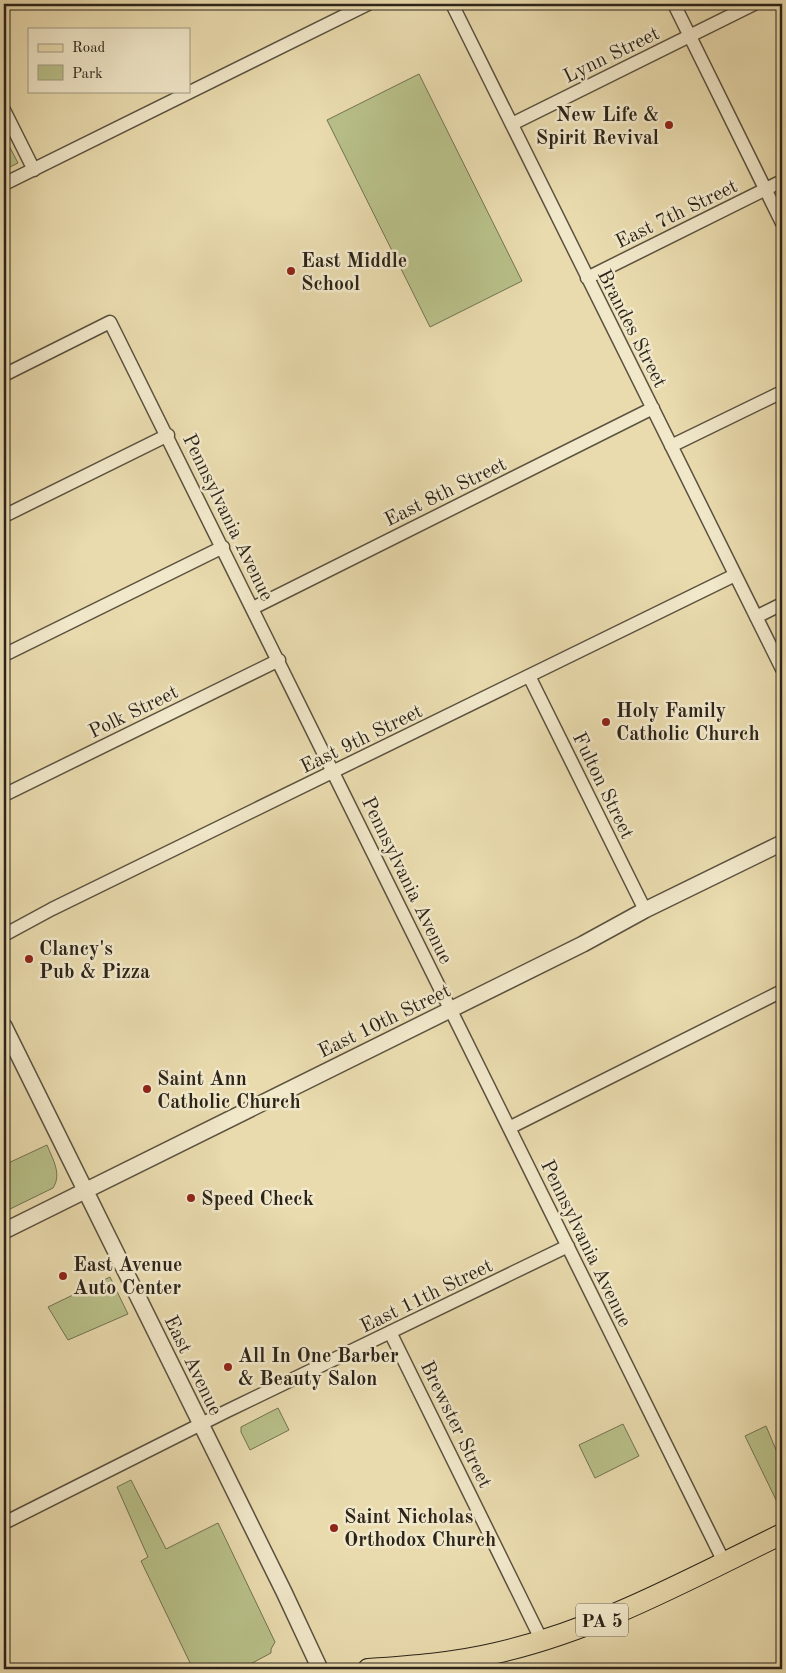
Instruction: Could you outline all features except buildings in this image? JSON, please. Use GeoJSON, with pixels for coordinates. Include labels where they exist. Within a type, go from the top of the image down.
{"type":"FeatureCollection","features":[{"type":"Feature","properties":{"kind":"main road","name":"PA 5"},"geometry":{"type":"LineString","coordinates":[[368,1669],[413,1668],[474,1658],[542,1641],[612,1616],[782,1534]]}},
{"type":"Feature","properties":{"kind":"street"},"geometry":{"type":"LineString","coordinates":[[4,184],[368,4]]}},
{"type":"Feature","properties":{"kind":"street","name":"Brandes Street"},"geometry":{"type":"LineString","coordinates":[[452,4],[782,669]]}},
{"type":"Feature","properties":{"kind":"street"},"geometry":{"type":"LineString","coordinates":[[674,4],[782,223]]}},
{"type":"Feature","properties":{"kind":"street","name":"Lynn Street"},"geometry":{"type":"LineString","coordinates":[[512,124],[754,4]]}},
{"type":"Feature","properties":{"kind":"street"},"geometry":{"type":"LineString","coordinates":[[4,110],[34,170]]}},
{"type":"Feature","properties":{"kind":"street","name":"East 7th Street"},"geometry":{"type":"LineString","coordinates":[[587,278],[782,181]]}},
{"type":"Feature","properties":{"kind":"street","name":"Pennsylvania Avenue"},"geometry":{"type":"LineString","coordinates":[[4,375],[110,322],[724,1562]]}},
{"type":"Feature","properties":{"kind":"street"},"geometry":{"type":"LineString","coordinates":[[672,446],[782,392]]}},
{"type":"Feature","properties":{"kind":"street","name":"East 8th Street"},"geometry":{"type":"LineString","coordinates":[[253,608],[653,408]]}},
{"type":"Feature","properties":{"kind":"street"},"geometry":{"type":"LineString","coordinates":[[4,516],[168,436]]}},
{"type":"Feature","properties":{"kind":"street"},"geometry":{"type":"LineString","coordinates":[[4,655],[223,547]]}},
{"type":"Feature","properties":{"kind":"street","name":"East 9th Street"},"geometry":{"type":"LineString","coordinates":[[4,935],[52,909],[735,575]]}},
{"type":"Feature","properties":{"kind":"street"},"geometry":{"type":"LineString","coordinates":[[756,617],[782,604]]}},
{"type":"Feature","properties":{"kind":"street","name":"Polk Street"},"geometry":{"type":"LineString","coordinates":[[4,795],[279,660]]}},
{"type":"Feature","properties":{"kind":"street","name":"Fulton Street"},"geometry":{"type":"LineString","coordinates":[[529,676],[645,910]]}},
{"type":"Feature","properties":{"kind":"street","name":"East 10th Street"},"geometry":{"type":"LineString","coordinates":[[4,1231],[583,944],[645,910],[782,843]]}},
{"type":"Feature","properties":{"kind":"street"},"geometry":{"type":"LineString","coordinates":[[509,1128],[782,991]]}},
{"type":"Feature","properties":{"kind":"street","name":"East Avenue"},"geometry":{"type":"LineString","coordinates":[[4,1026],[284,1592],[320,1669]]}},
{"type":"Feature","properties":{"kind":"street","name":"East 11th Street"},"geometry":{"type":"LineString","coordinates":[[4,1522],[568,1246]]}},
{"type":"Feature","properties":{"kind":"street","name":"Brewster Street"},"geometry":{"type":"LineString","coordinates":[[390,1332],[542,1641]]}},
{"type":"Feature","properties":{"kind":"green space"},"geometry":{"type":"Polygon","coordinates":[[[419,74],[522,281],[430,327],[327,120],[419,74]]]}},
{"type":"Feature","properties":{"kind":"green space"},"geometry":{"type":"Polygon","coordinates":[[[4,136],[18,163],[4,170],[4,136]]]}},
{"type":"Feature","properties":{"kind":"green space"},"geometry":{"type":"Polygon","coordinates":[[[47,1145],[57,1172],[56,1183],[53,1188],[6,1211],[4,1205],[4,1165],[47,1145]]]}},
{"type":"Feature","properties":{"kind":"green space"},"geometry":{"type":"Polygon","coordinates":[[[110,1277],[128,1314],[68,1340],[48,1307],[110,1277]]]}},
{"type":"Feature","properties":{"kind":"green space"},"geometry":{"type":"Polygon","coordinates":[[[278,1408],[289,1430],[250,1450],[241,1432],[241,1427],[278,1408]]]}},
{"type":"Feature","properties":{"kind":"green space"},"geometry":{"type":"Polygon","coordinates":[[[623,1424],[639,1456],[595,1478],[579,1445],[623,1424]]]}},
{"type":"Feature","properties":{"kind":"green space"},"geometry":{"type":"Polygon","coordinates":[[[766,1426],[782,1464],[782,1505],[779,1506],[745,1436],[766,1426]]]}},
{"type":"Feature","properties":{"kind":"green space"},"geometry":{"type":"Polygon","coordinates":[[[131,1480],[166,1549],[218,1523],[275,1642],[271,1653],[241,1669],[193,1669],[141,1561],[148,1557],[117,1487],[131,1480]]]}},
{"type":"Feature","properties":{"kind":"place","name":"New Life & Spirit Revival"},"geometry":{"type":"Point","coordinates":[669,125]}},
{"type":"Feature","properties":{"kind":"place","name":"East Middle School"},"geometry":{"type":"Point","coordinates":[291,271]}},
{"type":"Feature","properties":{"kind":"place","name":"Holy Family Catholic Church"},"geometry":{"type":"Point","coordinates":[606,722]}},
{"type":"Feature","properties":{"kind":"place","name":"Clancy's Pub & Pizza"},"geometry":{"type":"Point","coordinates":[29,959]}},
{"type":"Feature","properties":{"kind":"place","name":"Saint Ann Catholic Church"},"geometry":{"type":"Point","coordinates":[147,1089]}},
{"type":"Feature","properties":{"kind":"place","name":"Speed Check"},"geometry":{"type":"Point","coordinates":[191,1198]}},
{"type":"Feature","properties":{"kind":"place","name":"East Avenue Auto Center"},"geometry":{"type":"Point","coordinates":[63,1276]}},
{"type":"Feature","properties":{"kind":"place","name":"All In One Barber & Beauty Salon"},"geometry":{"type":"Point","coordinates":[228,1367]}},
{"type":"Feature","properties":{"kind":"place","name":"Saint Nicholas Orthodox Church"},"geometry":{"type":"Point","coordinates":[334,1528]}}]}
